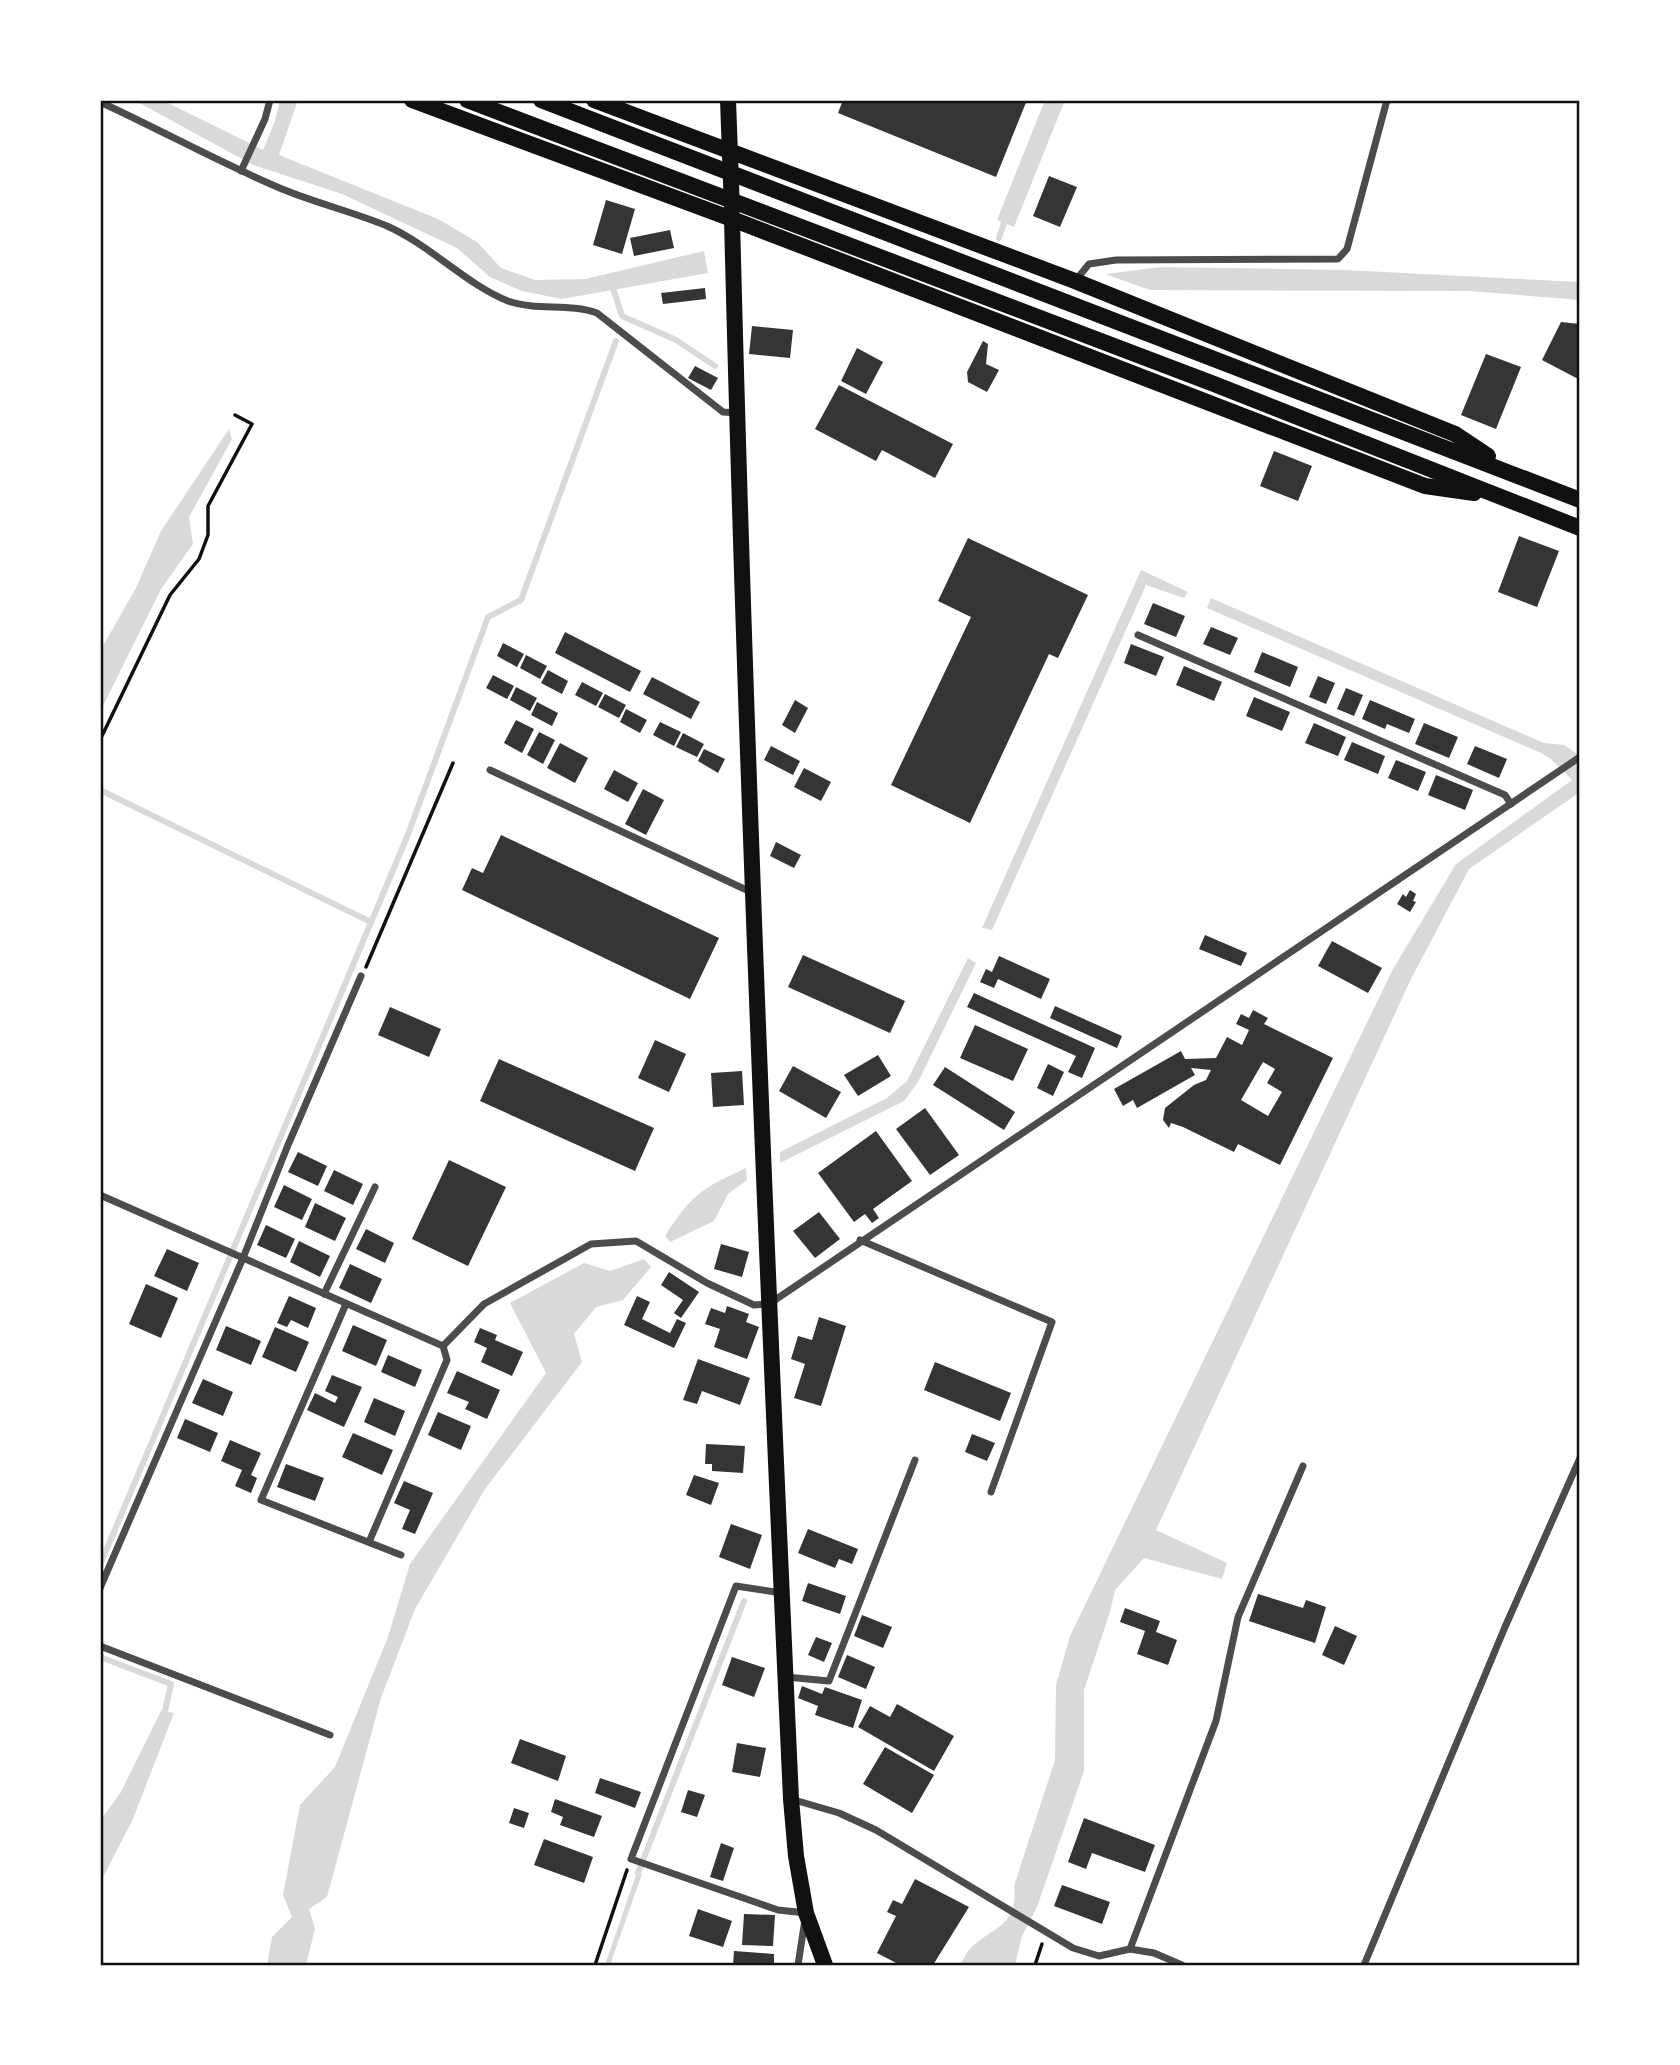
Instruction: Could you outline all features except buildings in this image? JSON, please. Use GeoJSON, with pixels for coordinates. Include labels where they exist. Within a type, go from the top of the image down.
{"type":"FeatureCollection","features":[{"type":"Feature","properties":{"kind":"main road"},"geometry":{"type":"LineString","coordinates":[[412,100],[732,219],[1425,486],[1500,497]]}},
{"type":"Feature","properties":{"kind":"main road"},"geometry":{"type":"LineString","coordinates":[[467,100],[1214,384],[1580,528]]}},
{"type":"Feature","properties":{"kind":"main road"},"geometry":{"type":"LineString","coordinates":[[541,100],[1580,500]]}},
{"type":"Feature","properties":{"kind":"main road"},"geometry":{"type":"LineString","coordinates":[[594,100],[1075,281],[1455,434],[1511,472]]}},
{"type":"Feature","properties":{"kind":"main road"},"geometry":{"type":"LineString","coordinates":[[728,100],[769,1304],[791,1798],[796,1856],[806,1913],[825,1965]]}},
{"type":"Feature","properties":{"kind":"street"},"geometry":{"type":"LineString","coordinates":[[241,171],[265,119],[270,100]]}},
{"type":"Feature","properties":{"kind":"street"},"geometry":{"type":"LineString","coordinates":[[1075,281],[1089,264],[1116,260],[1338,260],[1348,249],[1387,100]]}},
{"type":"Feature","properties":{"kind":"street"},"geometry":{"type":"LineString","coordinates":[[100,102],[241,171],[388,227],[441,258],[488,292],[510,302],[562,309],[582,308],[597,313],[723,412],[737,413]]}},
{"type":"Feature","properties":{"kind":"street"},"geometry":{"type":"LineString","coordinates":[[1138,635],[1505,795],[1511,804]]}},
{"type":"Feature","properties":{"kind":"street"},"geometry":{"type":"LineString","coordinates":[[443,1346],[484,1304],[591,1244],[636,1241],[707,1283],[754,1305],[769,1304],[860,1240],[1580,757]]}},
{"type":"Feature","properties":{"kind":"street"},"geometry":{"type":"LineString","coordinates":[[490,770],[754,893]]}},
{"type":"Feature","properties":{"kind":"street"},"geometry":{"type":"LineString","coordinates":[[100,1588],[362,976]]}},
{"type":"Feature","properties":{"kind":"street"},"geometry":{"type":"LineString","coordinates":[[324,1294],[375,1187]]}},
{"type":"Feature","properties":{"kind":"street"},"geometry":{"type":"LineString","coordinates":[[100,1195],[443,1346]]}},
{"type":"Feature","properties":{"kind":"street"},"geometry":{"type":"LineString","coordinates":[[860,1240],[1052,1322],[991,1492]]}},
{"type":"Feature","properties":{"kind":"street"},"geometry":{"type":"LineString","coordinates":[[346,1304],[261,1500],[401,1555]]}},
{"type":"Feature","properties":{"kind":"street"},"geometry":{"type":"LineString","coordinates":[[369,1542],[447,1360],[443,1346]]}},
{"type":"Feature","properties":{"kind":"street"},"geometry":{"type":"LineString","coordinates":[[1364,1965],[1505,1627],[1580,1458]]}},
{"type":"Feature","properties":{"kind":"street"},"geometry":{"type":"LineString","coordinates":[[786,1677],[829,1681],[915,1460]]}},
{"type":"Feature","properties":{"kind":"street"},"geometry":{"type":"LineString","coordinates":[[1130,1949],[1216,1721],[1238,1618],[1303,1466]]}},
{"type":"Feature","properties":{"kind":"street"},"geometry":{"type":"LineString","coordinates":[[782,1592],[736,1586],[631,1858],[778,1910],[806,1913],[798,1965]]}},
{"type":"Feature","properties":{"kind":"street"},"geometry":{"type":"LineString","coordinates":[[100,1646],[330,1735]]}},
{"type":"Feature","properties":{"kind":"street"},"geometry":{"type":"LineString","coordinates":[[791,1798],[839,1813],[876,1830],[1073,1948],[1099,1956],[1130,1949],[1154,1953],[1182,1965]]}},
{"type":"Feature","properties":{"kind":"path"},"geometry":{"type":"LineString","coordinates":[[100,740],[170,595],[199,559],[208,535],[208,506],[252,424],[235,415]]}},
{"type":"Feature","properties":{"kind":"path"},"geometry":{"type":"LineString","coordinates":[[362,976],[453,763]]}},
{"type":"Feature","properties":{"kind":"path"},"geometry":{"type":"LineString","coordinates":[[595,1965],[631,1858]]}},
{"type":"Feature","properties":{"kind":"path"},"geometry":{"type":"LineString","coordinates":[[1035,1965],[1045,1933]]}},
{"type":"Feature","properties":{"kind":"shaded area"},"geometry":{"type":"Polygon","coordinates":[[[134,100],[162,100],[263,150],[280,100],[298,100],[279,155],[438,219],[477,242],[501,268],[535,280],[585,279],[704,251],[708,273],[562,299],[522,291],[490,277],[457,248],[342,194],[253,165],[134,100]]]}},
{"type":"Feature","properties":{"kind":"shaded area"},"geometry":{"type":"Polygon","coordinates":[[[1045,100],[1065,100],[1014,227],[997,220],[1045,100]]]}},
{"type":"Feature","properties":{"kind":"shaded area"},"geometry":{"type":"Polygon","coordinates":[[[1162,267],[1345,270],[1580,282],[1580,300],[1469,291],[1150,290],[1105,274],[1162,267]]]}},
{"type":"Feature","properties":{"kind":"shaded area"},"geometry":{"type":"Polygon","coordinates":[[[229,429],[232,439],[189,517],[193,544],[161,589],[100,712],[100,651],[136,588],[161,531],[229,429]]]}},
{"type":"Feature","properties":{"kind":"shaded area"},"geometry":{"type":"Polygon","coordinates":[[[1141,570],[1188,592],[1184,598],[1146,585],[992,930],[982,928],[1141,570]]]}},
{"type":"Feature","properties":{"kind":"shaded area"},"geometry":{"type":"Polygon","coordinates":[[[1211,598],[1544,743],[1564,745],[1580,756],[1580,792],[1469,869],[1411,979],[1156,1530],[1227,1563],[1222,1579],[1144,1558],[1115,1590],[1084,1690],[1084,1771],[1037,1907],[1022,1936],[1015,1965],[960,1965],[969,1950],[1001,1925],[1012,1910],[1014,1886],[1055,1760],[1056,1685],[1070,1636],[1393,969],[1456,864],[1572,780],[1541,753],[1207,608],[1211,598]]]}},
{"type":"Feature","properties":{"kind":"shaded area"},"geometry":{"type":"Polygon","coordinates":[[[968,958],[976,963],[918,1082],[904,1101],[780,1163],[780,1152],[887,1098],[907,1081],[968,958]]]}},
{"type":"Feature","properties":{"kind":"shaded area"},"geometry":{"type":"Polygon","coordinates":[[[746,1168],[747,1180],[728,1194],[714,1221],[670,1242],[665,1236],[699,1194],[746,1168]]]}},
{"type":"Feature","properties":{"kind":"shaded area"},"geometry":{"type":"Polygon","coordinates":[[[644,1259],[651,1267],[623,1300],[596,1307],[574,1334],[582,1362],[485,1489],[415,1609],[381,1698],[327,1897],[309,1909],[315,1929],[306,1965],[267,1965],[272,1937],[292,1917],[283,1895],[300,1805],[335,1767],[388,1637],[410,1564],[546,1373],[510,1303],[584,1263],[610,1271],[644,1259]]]}},
{"type":"Feature","properties":{"kind":"shaded area"},"geometry":{"type":"Polygon","coordinates":[[[161,1711],[174,1713],[133,1819],[100,1883],[100,1821],[121,1792],[161,1711]]]}},
{"type":"Feature","properties":{"kind":"shaded area"},"geometry":{"type":"Polygon","coordinates":[[[637,1872],[642,1874],[610,1965],[605,1965],[637,1872]]]}},
{"type":"Feature","properties":{"kind":"waterway"},"geometry":{"type":"LineString","coordinates":[[999,238],[1004,223]]}},
{"type":"Feature","properties":{"kind":"waterway"},"geometry":{"type":"LineString","coordinates":[[611,282],[622,316],[676,340],[715,366]]}},
{"type":"Feature","properties":{"kind":"waterway"},"geometry":{"type":"LineString","coordinates":[[100,1565],[407,837],[488,617],[521,600],[616,341]]}},
{"type":"Feature","properties":{"kind":"waterway"},"geometry":{"type":"LineString","coordinates":[[100,790],[371,922]]}},
{"type":"Feature","properties":{"kind":"waterway"},"geometry":{"type":"LineString","coordinates":[[638,1873],[744,1601]]}},
{"type":"Feature","properties":{"kind":"waterway"},"geometry":{"type":"LineString","coordinates":[[100,1657],[171,1684],[165,1711]]}}]}
